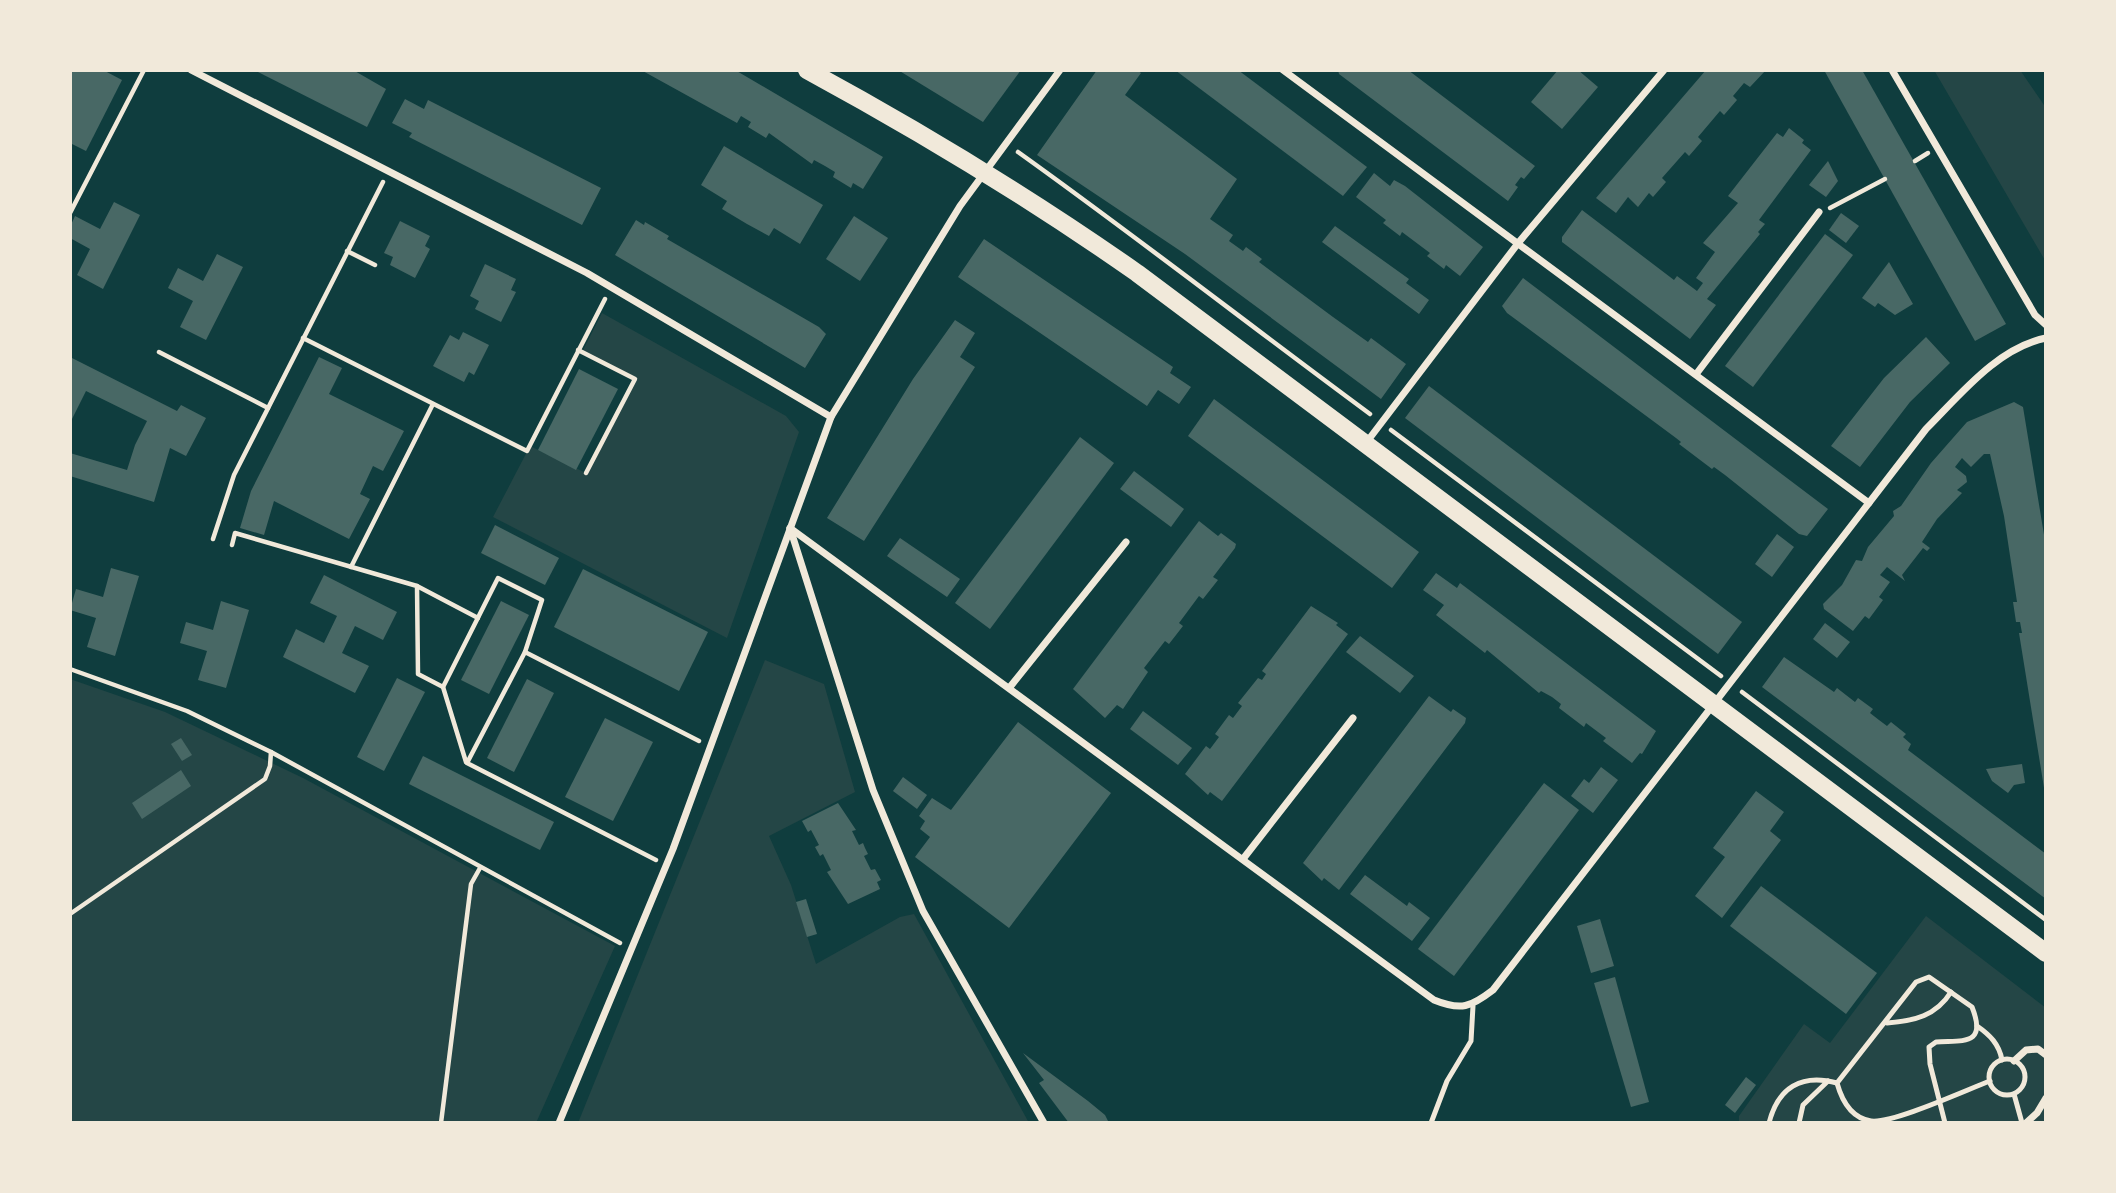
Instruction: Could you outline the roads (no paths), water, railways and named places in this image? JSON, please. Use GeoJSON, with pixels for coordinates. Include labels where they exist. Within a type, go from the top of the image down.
{"type":"FeatureCollection","features":[{"type":"Feature","properties":{"kind":"main road"},"geometry":{"type":"LineString","coordinates":[[807,70],[985,170],[1137,273],[2046,954]]}},
{"type":"Feature","properties":{"kind":"street"},"geometry":{"type":"LineString","coordinates":[[191,70],[611,288],[831,417]]}},
{"type":"Feature","properties":{"kind":"street"},"geometry":{"type":"LineString","coordinates":[[559,1123],[666,865],[831,417],[985,170],[1060,70]]}},
{"type":"Feature","properties":{"kind":"street"},"geometry":{"type":"LineString","coordinates":[[1283,70],[1697,373],[1868,503]]}},
{"type":"Feature","properties":{"kind":"street"},"geometry":{"type":"LineString","coordinates":[[1366,444],[1519,242],[1664,70]]}},
{"type":"Feature","properties":{"kind":"street"},"geometry":{"type":"LineString","coordinates":[[1892,70],[2035,315],[2046,325]]}},
{"type":"Feature","properties":{"kind":"street"},"geometry":{"type":"LineString","coordinates":[[1697,373],[1819,212]]}},
{"type":"Feature","properties":{"kind":"street"},"geometry":{"type":"LineString","coordinates":[[790,528],[1434,1000],[1450,1006],[1473,1006],[1493,990],[1926,429],[1986,371],[2027,342],[2046,338]]}},
{"type":"Feature","properties":{"kind":"street"},"geometry":{"type":"LineString","coordinates":[[790,528],[873,790],[923,911],[1044,1123]]}},
{"type":"Feature","properties":{"kind":"street"},"geometry":{"type":"LineString","coordinates":[[1010,687],[1126,542]]}},
{"type":"Feature","properties":{"kind":"street"},"geometry":{"type":"LineString","coordinates":[[1243,859],[1353,718]]}},
{"type":"Feature","properties":{"kind":"street"},"geometry":{"type":"LineString","coordinates":[[2014,1061],[2026,1050],[2038,1049],[2046,1055]]}},
{"type":"Feature","properties":{"kind":"street"},"geometry":{"type":"LineString","coordinates":[[2024,1123],[2037,1113],[2046,1098]]}},
{"type":"Feature","properties":{"kind":"lane"},"geometry":{"type":"LineString","coordinates":[[1837,1083],[1920,979],[1933,978],[1972,1007],[1976,1026],[1965,1042],[1936,1042],[1929,1047],[1930,1064],[1945,1123]]}},
{"type":"Feature","properties":{"kind":"lane"},"geometry":{"type":"LineString","coordinates":[[1887,1023],[1929,1015],[1951,992]]}},
{"type":"Feature","properties":{"kind":"lane"},"geometry":{"type":"LineString","coordinates":[[1431,1123],[1447,1081],[1471,1041],[1473,1006]]}},
{"type":"Feature","properties":{"kind":"lane"},"geometry":{"type":"LineString","coordinates":[[1976,1026],[1989,1034],[2000,1049],[2002,1060]]}},
{"type":"Feature","properties":{"kind":"lane"},"geometry":{"type":"LineString","coordinates":[[2002,1060],[2014,1061],[2022,1068],[2025,1079],[2021,1089],[2014,1094],[2000,1094],[1990,1081],[1993,1066],[2002,1060]]}},
{"type":"Feature","properties":{"kind":"lane"},"geometry":{"type":"LineString","coordinates":[[1769,1123],[1774,1105],[1787,1089],[1804,1080],[1837,1083]]}},
{"type":"Feature","properties":{"kind":"lane"},"geometry":{"type":"LineString","coordinates":[[1799,1123],[1803,1104],[1828,1081]]}},
{"type":"Feature","properties":{"kind":"lane"},"geometry":{"type":"LineString","coordinates":[[1837,1083],[1848,1108],[1868,1121],[1888,1119],[1990,1081]]}},
{"type":"Feature","properties":{"kind":"lane"},"geometry":{"type":"LineString","coordinates":[[2014,1094],[2024,1123]]}}]}
